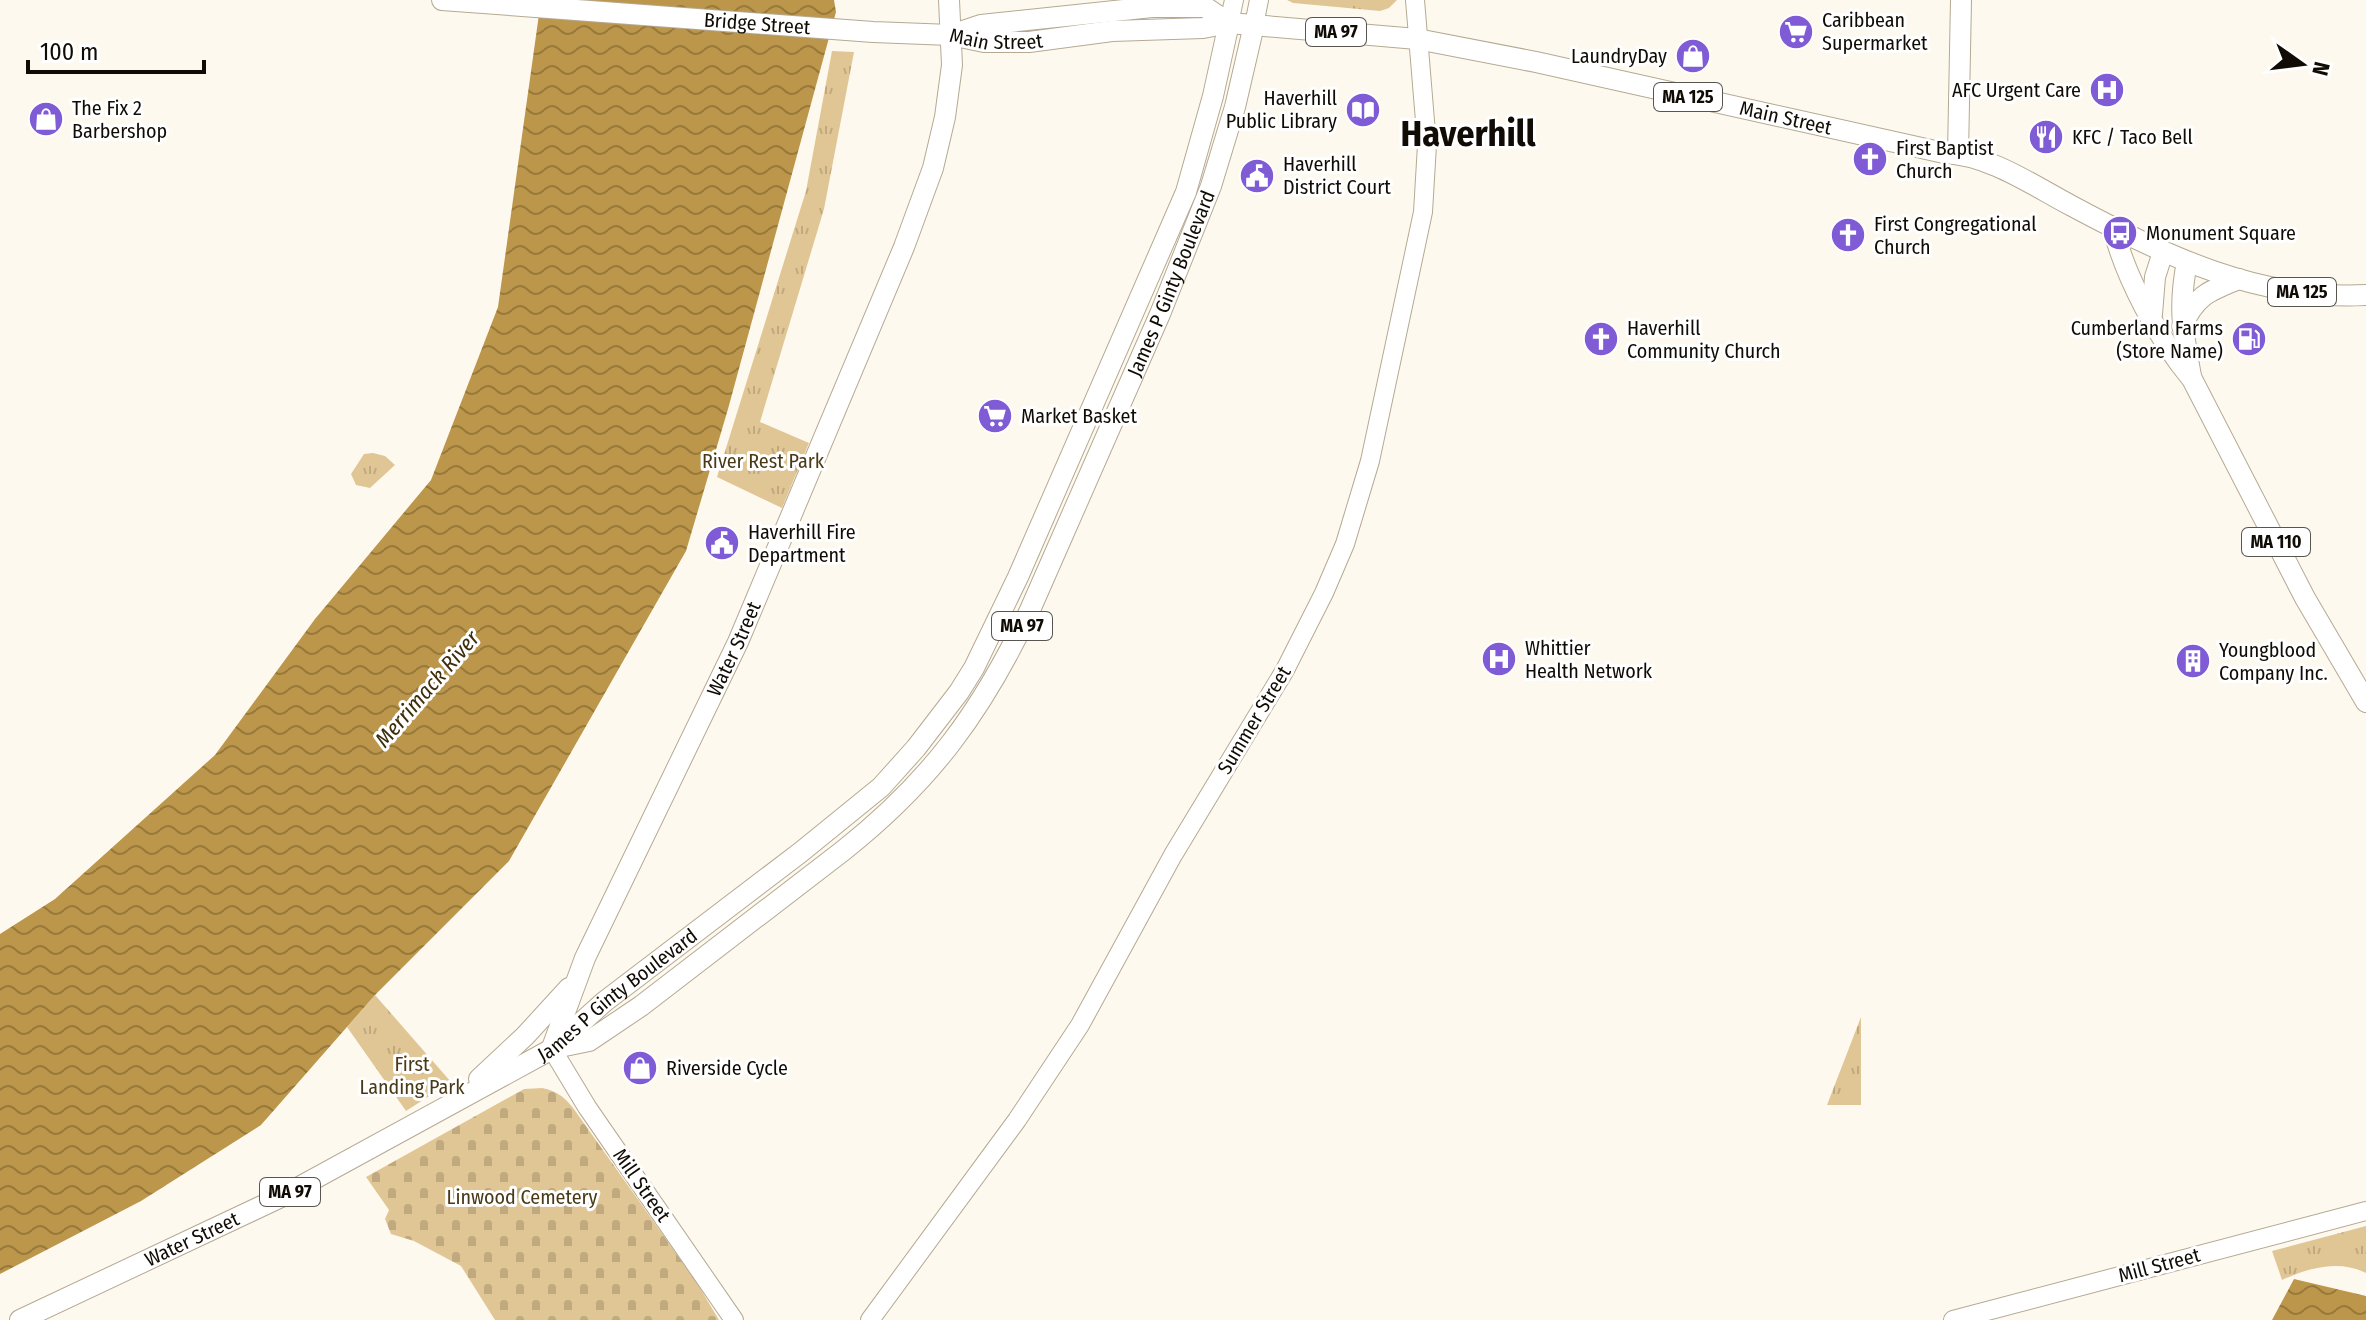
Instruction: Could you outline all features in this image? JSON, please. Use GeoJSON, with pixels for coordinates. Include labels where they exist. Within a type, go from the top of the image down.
{"type":"FeatureCollection","features":[{"type":"Feature","properties":{"kind":"main road","name":"Bridge Street"},"geometry":{"type":"LineString","coordinates":[[442,0],[951,35]]}},
{"type":"Feature","properties":{"kind":"main road","name":"Water Street"},"geometry":{"type":"LineString","coordinates":[[20,1320],[281,1197],[552,1049],[577,979],[738,642],[904,247],[933,168],[942,130],[952,65],[949,0]]}},
{"type":"Feature","properties":{"kind":"main road"},"geometry":{"type":"LineString","coordinates":[[1229,23],[1234,0]]}},
{"type":"Feature","properties":{"kind":"main road"},"geometry":{"type":"LineString","coordinates":[[1254,25],[1259,0]]}},
{"type":"Feature","properties":{"kind":"main road","name":"Summer Street"},"geometry":{"type":"LineString","coordinates":[[870,1320],[1017,1120],[1080,1025],[1173,855],[1285,670],[1324,593],[1355,517],[1370,461],[1423,212],[1427,145],[1415,0]]}},
{"type":"Feature","properties":{"kind":"main road"},"geometry":{"type":"LineString","coordinates":[[1958,154],[1961,0]]}},
{"type":"Feature","properties":{"kind":"main road","name":"Main Street"},"geometry":{"type":"LineString","coordinates":[[951,35],[984,42],[1029,42],[1112,31],[1203,28],[1229,23],[1417,39],[1536,62],[1799,123],[1958,154],[1997,167],[2113,228],[2187,262],[2239,279],[2307,293],[2366,295]]}},
{"type":"Feature","properties":{"kind":"main road","name":"James P Ginty Boulevard"},"geometry":{"type":"LineString","coordinates":[[552,1049],[604,1002],[881,787],[959,692],[1018,577],[1186,192],[1213,96],[1229,23]]}},
{"type":"Feature","properties":{"kind":"main road","name":"James P Ginty Boulevard"},"geometry":{"type":"LineString","coordinates":[[552,1049],[589,1041],[641,1006],[844,850],[907,794],[971,718],[1025,621],[1160,314],[1211,186],[1235,107],[1254,25]]}},
{"type":"Feature","properties":{"kind":"main road","name":"MA 110"},"geometry":{"type":"LineString","coordinates":[[2113,228],[2120,254],[2152,317],[2174,357],[2192,379],[2305,598],[2366,702]]}},
{"type":"Feature","properties":{"kind":"main road"},"geometry":{"type":"LineString","coordinates":[[2152,317],[2155,277],[2163,252]]}},
{"type":"Feature","properties":{"kind":"main road","name":"MA 110"},"geometry":{"type":"LineString","coordinates":[[2187,262],[2180,295],[2182,326],[2192,379]]}},
{"type":"Feature","properties":{"kind":"main road"},"geometry":{"type":"LineString","coordinates":[[2182,326],[2191,306],[2204,294],[2239,279]]}},
{"type":"Feature","properties":{"kind":"main road","name":"Water Street"},"geometry":{"type":"LineString","coordinates":[[448,1106],[525,1036],[577,979]]}},
{"type":"Feature","properties":{"kind":"main road","name":"Mill Street"},"geometry":{"type":"LineString","coordinates":[[552,1049],[587,1107],[734,1320]]}},
{"type":"Feature","properties":{"kind":"main road","name":"Mill Street"},"geometry":{"type":"LineString","coordinates":[[1953,1320],[2366,1211]]}},
{"type":"Feature","properties":{"kind":"green space"},"geometry":{"type":"Polygon","coordinates":[[[1287,0],[1397,0],[1380,11],[1287,0]]]}},
{"type":"Feature","properties":{"kind":"green space","name":"River Rest Park"},"geometry":{"type":"Polygon","coordinates":[[[832,51],[854,52],[824,209],[760,422],[809,443],[782,508],[717,477],[806,191],[832,51]]]}},
{"type":"Feature","properties":{"kind":"green space"},"geometry":{"type":"Polygon","coordinates":[[[364,454],[385,456],[395,465],[370,488],[356,485],[351,474],[364,454]]]}},
{"type":"Feature","properties":{"kind":"green space","name":"First Landing Park"},"geometry":{"type":"Polygon","coordinates":[[[375,995],[451,1082],[406,1111],[347,1027],[375,995]]]}},
{"type":"Feature","properties":{"kind":"green space"},"geometry":{"type":"Polygon","coordinates":[[[1861,1017],[1861,1105],[1827,1105],[1861,1017]]]}},
{"type":"Feature","properties":{"kind":"green space","name":"Linwood Cemetery"},"geometry":{"type":"Polygon","coordinates":[[[542,1088],[557,1093],[573,1107],[697,1283],[719,1320],[495,1320],[461,1266],[414,1241],[391,1234],[385,1219],[389,1210],[366,1177],[524,1089],[542,1088]]]}},
{"type":"Feature","properties":{"kind":"green space"},"geometry":{"type":"Polygon","coordinates":[[[2366,1226],[2366,1273],[2334,1266],[2302,1272],[2282,1280],[2272,1251],[2366,1226]]]}},
{"type":"Feature","properties":{"kind":"water","name":"Merrimack River"},"geometry":{"type":"Polygon","coordinates":[[[541,0],[834,0],[836,12],[686,551],[509,861],[375,995],[261,1125],[141,1201],[0,1274],[0,934],[55,899],[215,755],[315,619],[431,480],[498,307],[541,0]]]}},
{"type":"Feature","properties":{"kind":"water"},"geometry":{"type":"Polygon","coordinates":[[[2294,1279],[2366,1296],[2366,1320],[2272,1320],[2294,1279]]]}},
{"type":"Feature","properties":{"kind":"place","name":"Caribbean Supermarket"},"geometry":{"type":"Point","coordinates":[1796,32]}},
{"type":"Feature","properties":{"kind":"place","name":"LaundryDay"},"geometry":{"type":"Point","coordinates":[1693,56]}},
{"type":"Feature","properties":{"kind":"place","name":"AFC Urgent Care"},"geometry":{"type":"Point","coordinates":[2107,90]}},
{"type":"Feature","properties":{"kind":"place","name":"Haverhill Public Library"},"geometry":{"type":"Point","coordinates":[1363,110]}},
{"type":"Feature","properties":{"kind":"place","name":"The Fix 2 Barbershop"},"geometry":{"type":"Point","coordinates":[46,119]}},
{"type":"Feature","properties":{"kind":"place","name":"KFC / Taco Bell"},"geometry":{"type":"Point","coordinates":[2046,137]}},
{"type":"Feature","properties":{"kind":"place","name":"First Baptist Church"},"geometry":{"type":"Point","coordinates":[1870,159]}},
{"type":"Feature","properties":{"kind":"place","name":"Haverhill District Court"},"geometry":{"type":"Point","coordinates":[1257,176]}},
{"type":"Feature","properties":{"kind":"place","name":"Monument Square"},"geometry":{"type":"Point","coordinates":[2120,233]}},
{"type":"Feature","properties":{"kind":"place","name":"First Congregational Church"},"geometry":{"type":"Point","coordinates":[1848,235]}},
{"type":"Feature","properties":{"kind":"place","name":"Haverhill Community Church"},"geometry":{"type":"Point","coordinates":[1601,339]}},
{"type":"Feature","properties":{"kind":"place","name":"Cumberland Farms (Store Name)"},"geometry":{"type":"Point","coordinates":[2249,339]}},
{"type":"Feature","properties":{"kind":"place","name":"Market Basket"},"geometry":{"type":"Point","coordinates":[995,416]}},
{"type":"Feature","properties":{"kind":"place","name":"Haverhill Fire Department"},"geometry":{"type":"Point","coordinates":[722,543]}},
{"type":"Feature","properties":{"kind":"place","name":"Whittier Health Network"},"geometry":{"type":"Point","coordinates":[1499,659]}},
{"type":"Feature","properties":{"kind":"place","name":"Youngblood Company Inc."},"geometry":{"type":"Point","coordinates":[2193,661]}},
{"type":"Feature","properties":{"kind":"place","name":"Riverside Cycle"},"geometry":{"type":"Point","coordinates":[640,1068]}},
{"type":"Feature","properties":{"kind":"district","name":"Haverhill"},"geometry":{"type":"Point","coordinates":[1468,134]}}]}
